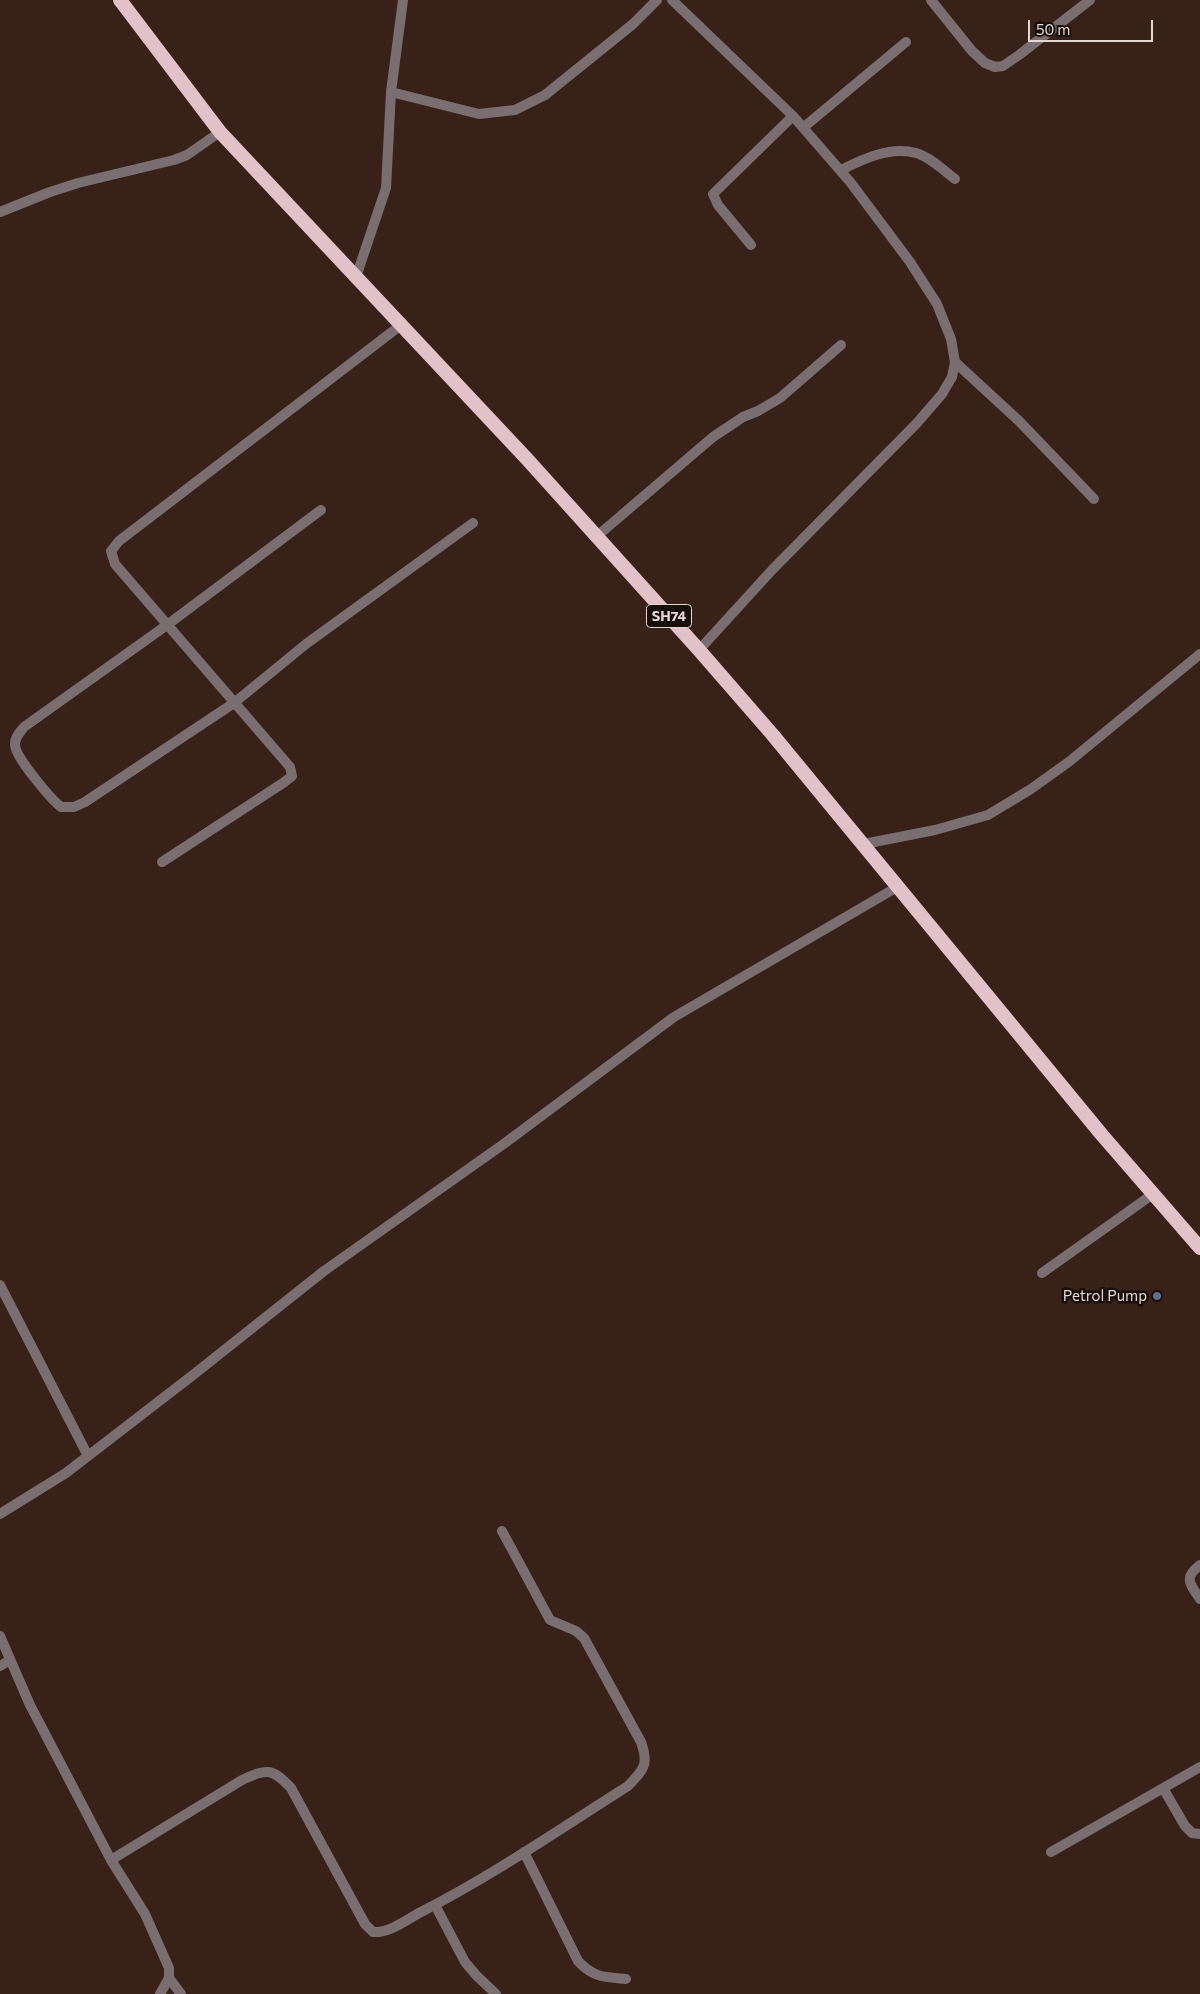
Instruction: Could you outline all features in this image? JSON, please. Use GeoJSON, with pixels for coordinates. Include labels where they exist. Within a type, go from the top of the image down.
{"type":"FeatureCollection","features":[{"type":"Feature","properties":{"kind":"highway","name":"SH74"},"geometry":{"type":"LineString","coordinates":[[120,0],[220,132],[526,459],[699,650],[899,886],[1090,1120],[1200,1248]]}},
{"type":"Feature","properties":{"kind":"street"},"geometry":{"type":"LineString","coordinates":[[356,277],[386,188],[391,92],[403,0]]}},
{"type":"Feature","properties":{"kind":"street"},"geometry":{"type":"LineString","coordinates":[[391,92],[479,114],[515,110],[546,96],[633,24],[656,0]]}},
{"type":"Feature","properties":{"kind":"street"},"geometry":{"type":"LineString","coordinates":[[672,0],[804,127],[840,170],[910,262],[937,304],[951,339],[955,362],[952,377],[942,394],[772,570],[699,650]]}},
{"type":"Feature","properties":{"kind":"street"},"geometry":{"type":"LineString","coordinates":[[931,0],[972,51],[985,63],[995,67],[1003,66],[1019,56],[1090,0]]}},
{"type":"Feature","properties":{"kind":"street"},"geometry":{"type":"LineString","coordinates":[[804,127],[906,42]]}},
{"type":"Feature","properties":{"kind":"street"},"geometry":{"type":"LineString","coordinates":[[751,245],[718,205],[713,194],[793,116]]}},
{"type":"Feature","properties":{"kind":"street"},"geometry":{"type":"LineString","coordinates":[[0,212],[43,194],[78,183],[174,160],[186,155],[220,132]]}},
{"type":"Feature","properties":{"kind":"street"},"geometry":{"type":"LineString","coordinates":[[840,170],[865,158],[894,151],[916,153],[955,179]]}},
{"type":"Feature","properties":{"kind":"street"},"geometry":{"type":"LineString","coordinates":[[162,862],[292,776],[290,767],[115,564],[111,551],[119,541],[401,325]]}},
{"type":"Feature","properties":{"kind":"street"},"geometry":{"type":"LineString","coordinates":[[596,536],[712,437],[743,417],[780,398],[841,345]]}},
{"type":"Feature","properties":{"kind":"street"},"geometry":{"type":"LineString","coordinates":[[955,362],[1019,421],[1094,499]]}},
{"type":"Feature","properties":{"kind":"street"},"geometry":{"type":"LineString","coordinates":[[321,510],[167,625],[24,727],[16,738],[14,746],[19,756],[53,800],[61,807],[74,807],[85,802],[234,703],[306,644],[473,523]]}},
{"type":"Feature","properties":{"kind":"street"},"geometry":{"type":"LineString","coordinates":[[864,844],[935,830],[988,815],[1031,789],[1070,761],[1200,654]]}},
{"type":"Feature","properties":{"kind":"street"},"geometry":{"type":"LineString","coordinates":[[0,1514],[66,1473],[324,1270],[504,1143],[674,1017],[899,886]]}},
{"type":"Feature","properties":{"kind":"street"},"geometry":{"type":"LineString","coordinates":[[1042,1272],[1153,1194]]}},
{"type":"Feature","properties":{"kind":"street"},"geometry":{"type":"LineString","coordinates":[[0,1285],[88,1456]]}},
{"type":"Feature","properties":{"kind":"street"},"geometry":{"type":"LineString","coordinates":[[112,1860],[242,1780],[264,1771],[279,1775],[291,1788],[365,1924],[373,1932],[382,1932],[435,1905],[524,1852],[628,1786],[643,1770],[646,1757],[641,1742],[584,1638],[576,1631],[550,1620],[502,1531]]}},
{"type":"Feature","properties":{"kind":"street"},"geometry":{"type":"LineString","coordinates":[[1200,1565],[1192,1571],[1189,1578],[1200,1600]]}},
{"type":"Feature","properties":{"kind":"street"},"geometry":{"type":"LineString","coordinates":[[0,1636],[30,1705],[112,1860],[145,1914],[170,1968],[169,1978],[160,1994]]}},
{"type":"Feature","properties":{"kind":"street"},"geometry":{"type":"LineString","coordinates":[[0,1666],[10,1660]]}},
{"type":"Feature","properties":{"kind":"street"},"geometry":{"type":"LineString","coordinates":[[1050,1852],[1200,1767]]}},
{"type":"Feature","properties":{"kind":"street"},"geometry":{"type":"LineString","coordinates":[[1163,1788],[1185,1826],[1192,1834],[1200,1834]]}},
{"type":"Feature","properties":{"kind":"street"},"geometry":{"type":"LineString","coordinates":[[524,1852],[578,1961],[587,1971],[598,1977],[626,1979]]}},
{"type":"Feature","properties":{"kind":"street"},"geometry":{"type":"LineString","coordinates":[[435,1905],[465,1962],[496,1994]]}},
{"type":"Feature","properties":{"kind":"street"},"geometry":{"type":"LineString","coordinates":[[169,1978],[181,1994]]}},
{"type":"Feature","properties":{"kind":"place","name":"Petrol Pump"},"geometry":{"type":"Point","coordinates":[1157,1296]}}]}
